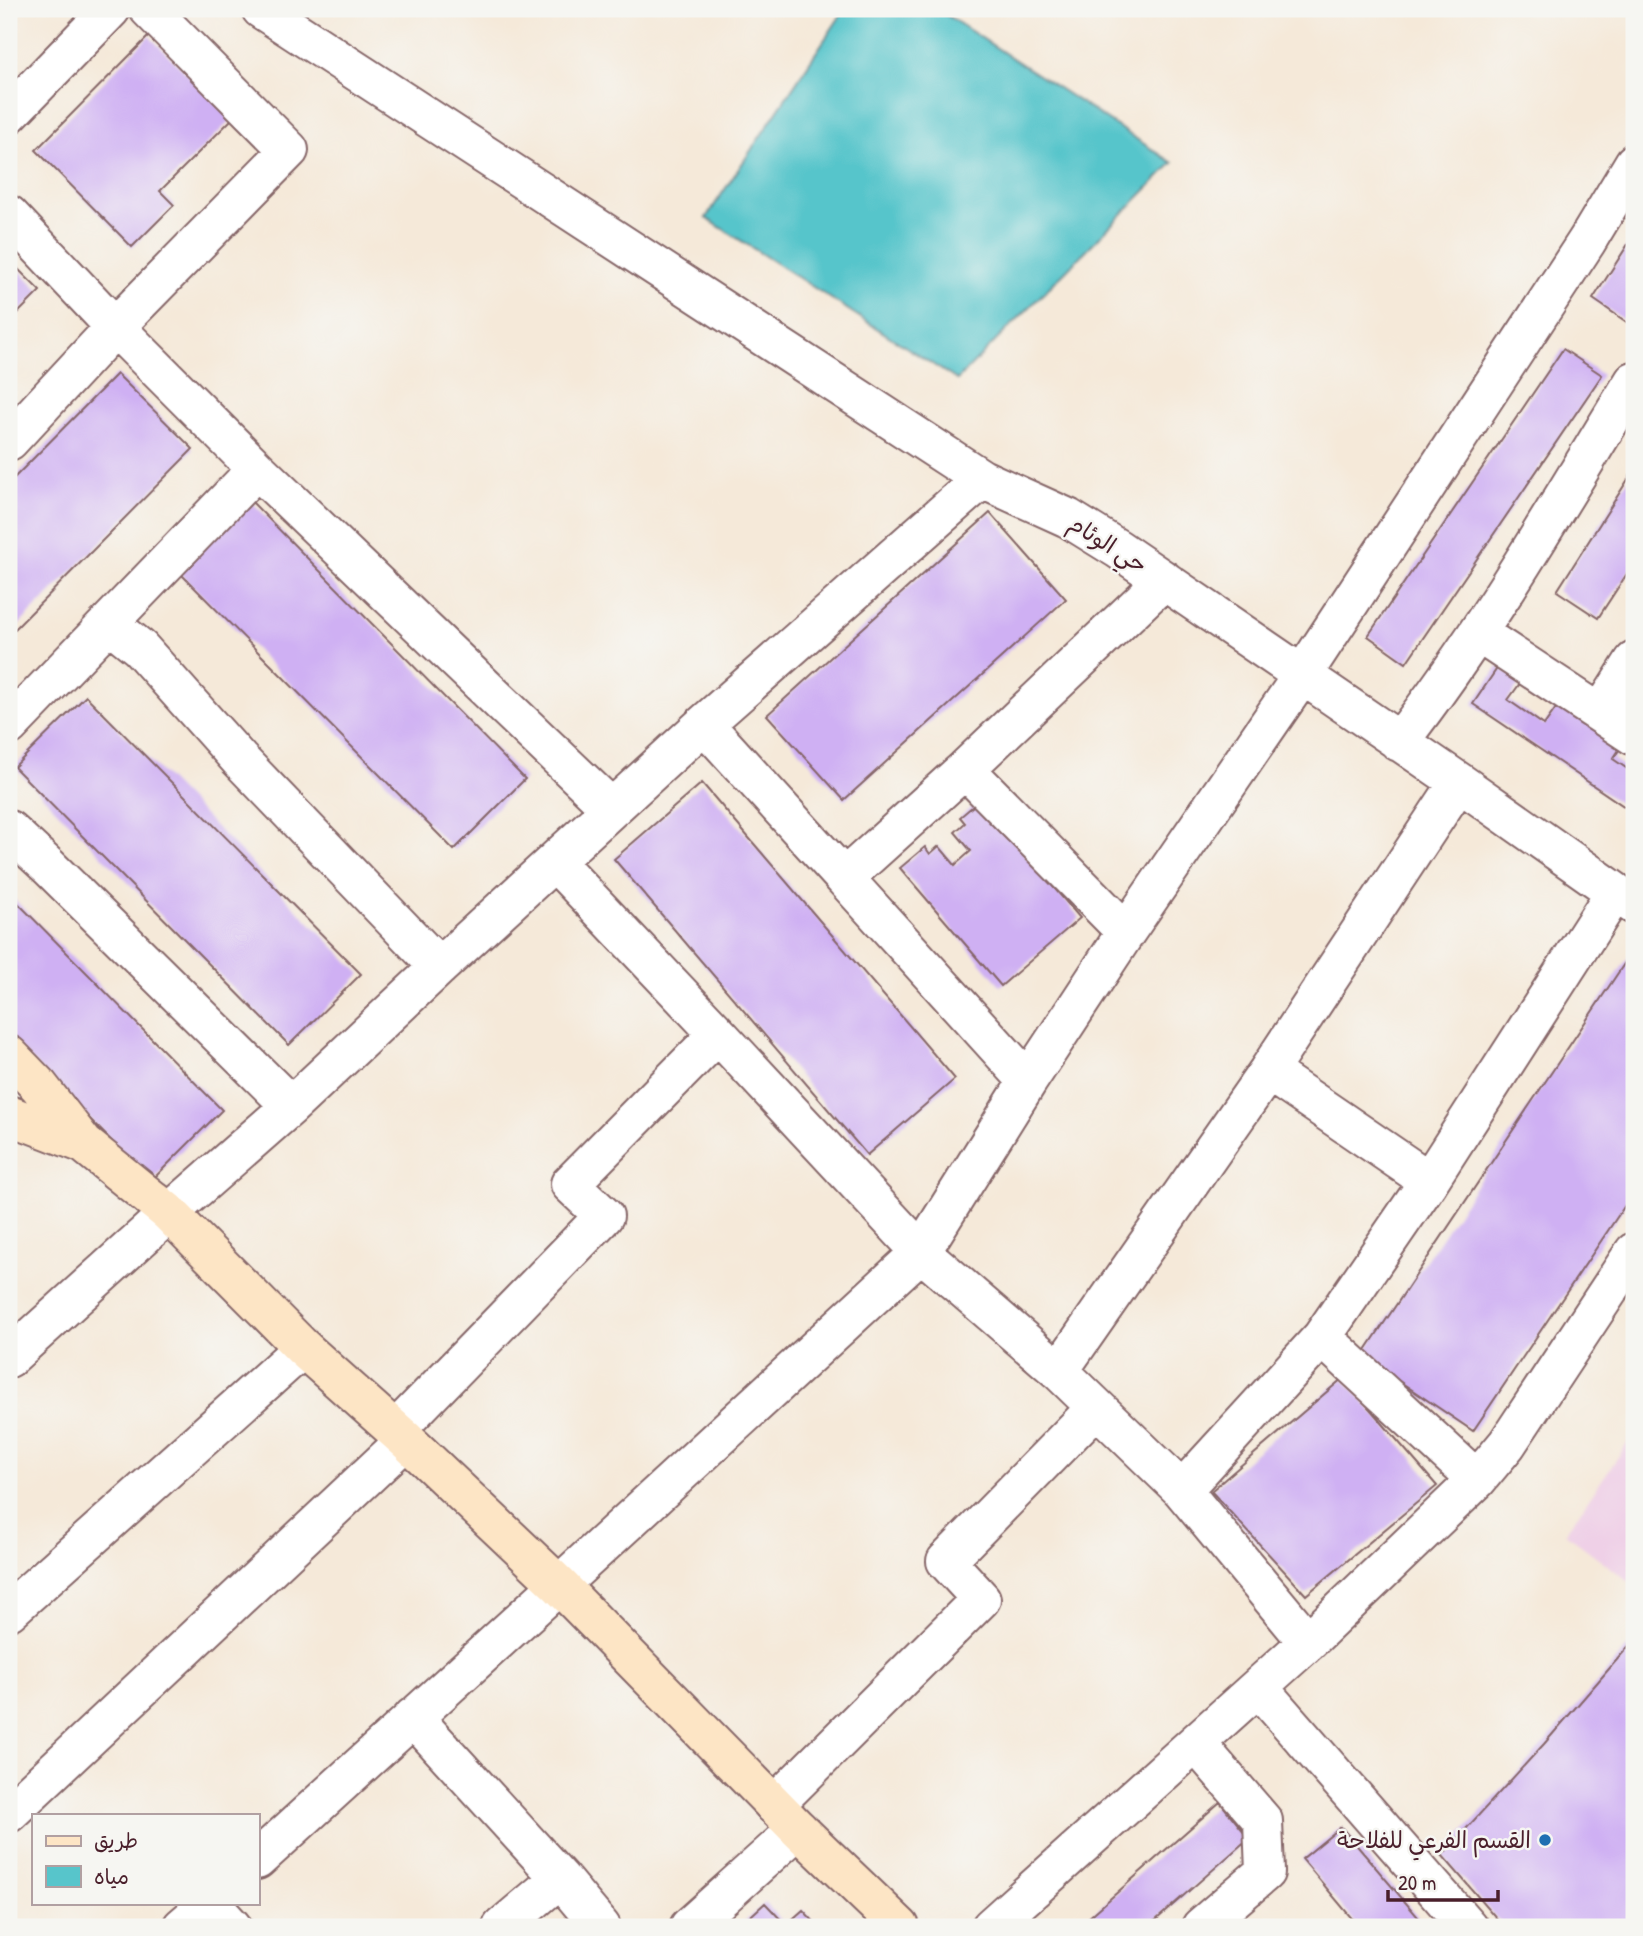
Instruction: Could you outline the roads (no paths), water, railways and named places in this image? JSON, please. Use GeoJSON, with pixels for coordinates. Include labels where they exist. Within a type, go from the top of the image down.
{"type":"FeatureCollection","features":[{"type":"Feature","properties":{"kind":"street"},"geometry":{"type":"LineString","coordinates":[[9,114],[111,9]]}},
{"type":"Feature","properties":{"kind":"street"},"geometry":{"type":"LineString","coordinates":[[9,441],[115,327],[289,150],[149,9]]}},
{"type":"Feature","properties":{"kind":"street","name":"حي الوئام"},"geometry":{"type":"LineString","coordinates":[[261,9],[982,479],[1068,518],[1164,580],[1625,899]]}},
{"type":"Feature","properties":{"kind":"street"},"geometry":{"type":"LineString","coordinates":[[259,1858],[921,1252],[1028,1081],[1126,932],[1303,674],[1587,241],[1634,163]]}},
{"type":"Feature","properties":{"kind":"street"},"geometry":{"type":"LineString","coordinates":[[9,215],[115,327],[257,469],[611,808]]}},
{"type":"Feature","properties":{"kind":"street"},"geometry":{"type":"LineString","coordinates":[[1399,742],[1478,633],[1634,381]]}},
{"type":"Feature","properties":{"kind":"street"},"geometry":{"type":"LineString","coordinates":[[9,726],[257,469]]}},
{"type":"Feature","properties":{"kind":"street"},"geometry":{"type":"LineString","coordinates":[[9,1358],[291,1106],[611,808],[982,479]]}},
{"type":"Feature","properties":{"kind":"street"},"geometry":{"type":"LineString","coordinates":[[844,878],[965,769],[1164,580]]}},
{"type":"Feature","properties":{"kind":"street"},"geometry":{"type":"LineString","coordinates":[[109,623],[140,648],[239,759],[439,967]]}},
{"type":"Feature","properties":{"kind":"street"},"geometry":{"type":"LineString","coordinates":[[1478,633],[1634,736]]}},
{"type":"Feature","properties":{"kind":"street"},"geometry":{"type":"LineString","coordinates":[[1601,713],[1634,661]]}},
{"type":"Feature","properties":{"kind":"street"},"geometry":{"type":"LineString","coordinates":[[704,724],[1028,1081]]}},
{"type":"Feature","properties":{"kind":"street"},"geometry":{"type":"LineString","coordinates":[[965,769],[1126,932]]}},
{"type":"Feature","properties":{"kind":"street"},"geometry":{"type":"LineString","coordinates":[[1059,1371],[1268,1071],[1459,782]]}},
{"type":"Feature","properties":{"kind":"street"},"geometry":{"type":"LineString","coordinates":[[9,830],[291,1106]]}},
{"type":"Feature","properties":{"kind":"street"},"geometry":{"type":"LineString","coordinates":[[555,862],[921,1252],[1059,1371],[1182,1490],[1308,1642]]}},
{"type":"Feature","properties":{"kind":"street"},"geometry":{"type":"LineString","coordinates":[[1182,1490],[1322,1337],[1625,899]]}},
{"type":"Feature","properties":{"kind":"street"},"geometry":{"type":"LineString","coordinates":[[9,1813],[400,1436],[604,1216],[570,1184],[718,1034]]}},
{"type":"Feature","properties":{"kind":"street"},"geometry":{"type":"LineString","coordinates":[[9,1055],[39,1086],[84,1143],[170,1213],[303,1348],[559,1585],[786,1817],[900,1927]]}},
{"type":"Feature","properties":{"kind":"street"},"geometry":{"type":"LineString","coordinates":[[1268,1071],[1429,1181]]}},
{"type":"Feature","properties":{"kind":"street"},"geometry":{"type":"LineString","coordinates":[[39,1086],[9,1114],[84,1143]]}},
{"type":"Feature","properties":{"kind":"street"},"geometry":{"type":"LineString","coordinates":[[991,1927],[1308,1642],[1477,1480],[1507,1444],[1634,1252]]}},
{"type":"Feature","properties":{"kind":"street"},"geometry":{"type":"LineString","coordinates":[[1322,1337],[1477,1480]]}},
{"type":"Feature","properties":{"kind":"street"},"geometry":{"type":"LineString","coordinates":[[9,1611],[303,1348]]}},
{"type":"Feature","properties":{"kind":"street"},"geometry":{"type":"LineString","coordinates":[[689,1927],[981,1599],[946,1561],[1096,1408]]}},
{"type":"Feature","properties":{"kind":"street"},"geometry":{"type":"LineString","coordinates":[[1258,1687],[1468,1927]]}},
{"type":"Feature","properties":{"kind":"street"},"geometry":{"type":"LineString","coordinates":[[413,1717],[560,1878],[601,1927]]}},
{"type":"Feature","properties":{"kind":"street"},"geometry":{"type":"LineString","coordinates":[[1196,1743],[1263,1821],[1265,1872],[1201,1927]]}},
{"type":"Feature","properties":{"kind":"street"},"geometry":{"type":"LineString","coordinates":[[502,1927],[560,1878]]}},
{"type":"Feature","properties":{"kind":"street"},"geometry":{"type":"LineString","coordinates":[[182,1927],[209,1904]]}},
{"type":"Feature","properties":{"kind":"street"},"geometry":{"type":"LineString","coordinates":[[211,1904],[232,1927]]}},
{"type":"Feature","properties":{"kind":"water"},"geometry":{"type":"Polygon","coordinates":[[[845,9],[937,9],[1173,163],[957,380],[706,218],[845,9]]]}},
{"type":"Feature","properties":{"kind":"place","name":"القسم الفرعي للفلاحة"},"geometry":{"type":"Point","coordinates":[1545,1840]}}]}
